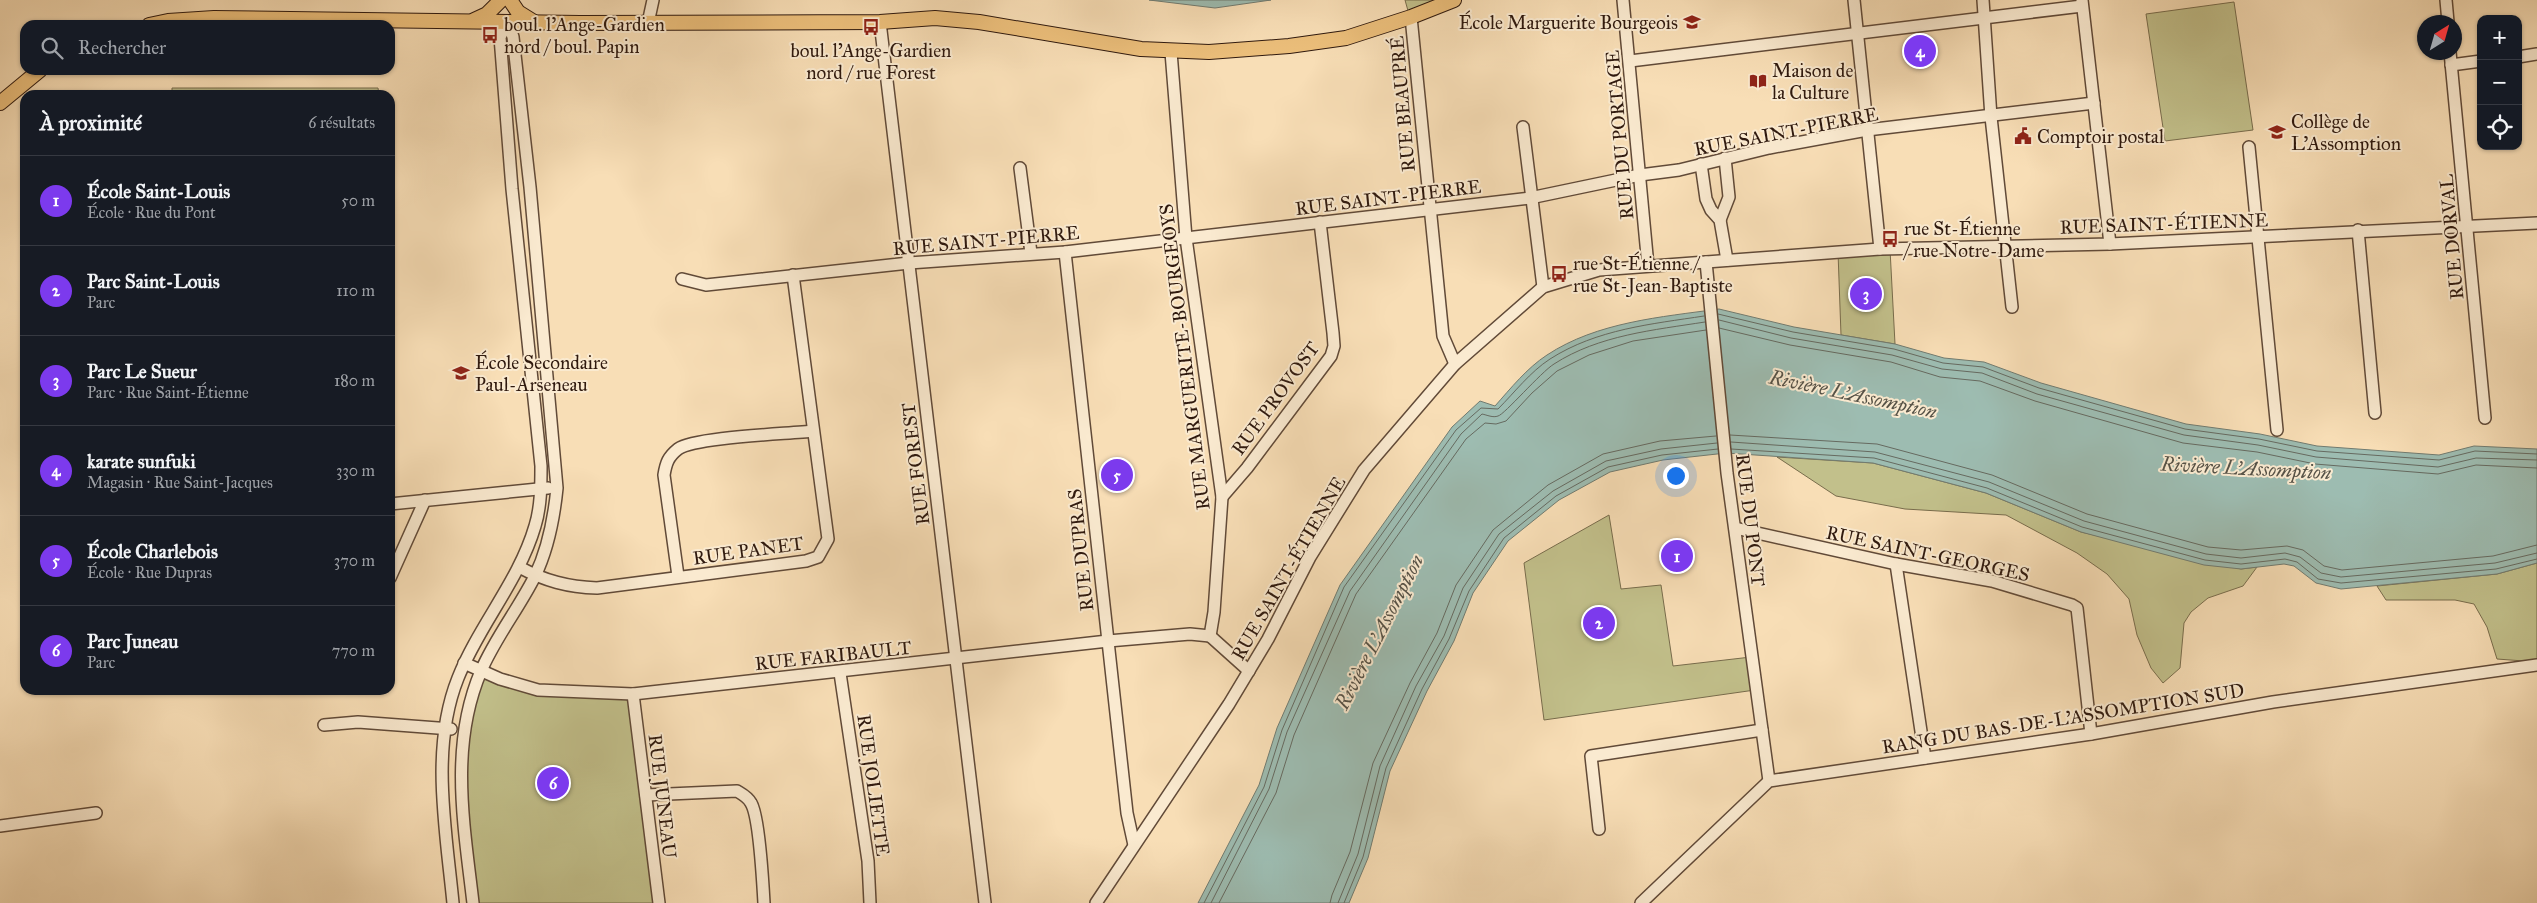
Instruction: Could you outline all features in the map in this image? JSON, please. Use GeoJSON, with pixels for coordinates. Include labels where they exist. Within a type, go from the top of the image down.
{"type":"FeatureCollection","features":[{"type":"Feature","properties":{"kind":"main road"},"geometry":{"type":"LineString","coordinates":[[471,21],[487,14],[501,0]]}},
{"type":"Feature","properties":{"kind":"main road"},"geometry":{"type":"LineString","coordinates":[[506,0],[508,22]]}},
{"type":"Feature","properties":{"kind":"main road"},"geometry":{"type":"LineString","coordinates":[[510,0],[518,12],[535,22]]}},
{"type":"Feature","properties":{"kind":"main road"},"geometry":{"type":"LineString","coordinates":[[395,20],[648,23],[880,22],[935,18],[979,22],[1172,52],[1241,51],[1346,38],[1412,17],[1454,0]]}},
{"type":"Feature","properties":{"kind":"main road"},"geometry":{"type":"LineString","coordinates":[[183,20],[214,18],[385,20]]}},
{"type":"Feature","properties":{"kind":"main road"},"geometry":{"type":"LineString","coordinates":[[0,103],[34,75]]}},
{"type":"Feature","properties":{"kind":"street"},"geometry":{"type":"LineString","coordinates":[[648,23],[653,0]]}},
{"type":"Feature","properties":{"kind":"street","name":"RUE DU PORTAGE"},"geometry":{"type":"LineString","coordinates":[[1623,0],[1648,266]]}},
{"type":"Feature","properties":{"kind":"street"},"geometry":{"type":"LineString","coordinates":[[1854,0],[1856,34],[1880,249]]}},
{"type":"Feature","properties":{"kind":"street"},"geometry":{"type":"LineString","coordinates":[[1983,0],[1991,117],[2012,306]]}},
{"type":"Feature","properties":{"kind":"street"},"geometry":{"type":"LineString","coordinates":[[2446,0],[2447,15]]}},
{"type":"Feature","properties":{"kind":"street"},"geometry":{"type":"LineString","coordinates":[[1630,61],[1856,34],[2082,3],[2110,244]]}},
{"type":"Feature","properties":{"kind":"street","name":"RUE BEAUPRÉ"},"geometry":{"type":"LineString","coordinates":[[1412,17],[1444,336],[1455,364]]}},
{"type":"Feature","properties":{"kind":"street"},"geometry":{"type":"LineString","coordinates":[[473,903],[461,797],[463,731],[481,670],[535,575],[550,532],[557,488],[530,187],[513,37],[508,22]]}},
{"type":"Feature","properties":{"kind":"street"},"geometry":{"type":"LineString","coordinates":[[453,903],[442,777],[445,728],[454,688],[464,663],[519,567],[536,524],[541,487],[541,466],[512,189],[500,37],[508,22]]}},
{"type":"Feature","properties":{"kind":"street","name":"RUE FOREST"},"geometry":{"type":"LineString","coordinates":[[880,22],[985,903]]}},
{"type":"Feature","properties":{"kind":"street","name":"RUE MARGUERITE-BOURGEOYS"},"geometry":{"type":"LineString","coordinates":[[1172,52],[1186,238],[1222,497],[1214,612],[1210,636]]}},
{"type":"Feature","properties":{"kind":"street"},"geometry":{"type":"LineString","coordinates":[[2522,56],[2537,54]]}},
{"type":"Feature","properties":{"kind":"street","name":"RUE DORVAL"},"geometry":{"type":"LineString","coordinates":[[2451,60],[2485,418]]}},
{"type":"Feature","properties":{"kind":"street"},"geometry":{"type":"LineString","coordinates":[[2451,65],[2477,62]]}},
{"type":"Feature","properties":{"kind":"street","name":"RUE SAINT-PIERRE"},"geometry":{"type":"LineString","coordinates":[[682,279],[706,285],[910,263],[1065,252],[1530,198],[1701,164],[1769,148],[1867,130],[1991,117],[2094,103]]}},
{"type":"Feature","properties":{"kind":"street"},"geometry":{"type":"LineString","coordinates":[[1522,127],[1542,287]]}},
{"type":"Feature","properties":{"kind":"street"},"geometry":{"type":"LineString","coordinates":[[2249,147],[2277,430]]}},
{"type":"Feature","properties":{"kind":"street"},"geometry":{"type":"LineString","coordinates":[[1725,158],[1729,197],[1720,220],[1726,260]]}},
{"type":"Feature","properties":{"kind":"street"},"geometry":{"type":"LineString","coordinates":[[1701,164],[1706,199],[1710,210],[1720,220]]}},
{"type":"Feature","properties":{"kind":"street"},"geometry":{"type":"LineString","coordinates":[[1020,168],[1031,253]]}},
{"type":"Feature","properties":{"kind":"street"},"geometry":{"type":"LineString","coordinates":[[512,189],[530,187]]}},
{"type":"Feature","properties":{"kind":"street","name":"RUE PROVOST"},"geometry":{"type":"LineString","coordinates":[[1222,497],[1247,468],[1331,356],[1334,346],[1334,333],[1320,222]]}},
{"type":"Feature","properties":{"kind":"street","name":"RUE SAINT-ÉTIENNE"},"geometry":{"type":"LineString","coordinates":[[1096,903],[1187,768],[1249,670],[1283,612],[1310,557],[1364,470],[1455,364],[1542,287],[1599,270],[1880,249],[2110,244],[2358,230],[2537,223]]}},
{"type":"Feature","properties":{"kind":"street"},"geometry":{"type":"LineString","coordinates":[[2358,230],[2375,413]]}},
{"type":"Feature","properties":{"kind":"street","name":"RUE DUPRAS"},"geometry":{"type":"LineString","coordinates":[[1065,252],[1127,813],[1134,845]]}},
{"type":"Feature","properties":{"kind":"street","name":"RUE DU PONT"},"geometry":{"type":"LineString","coordinates":[[1706,262],[1727,473],[1769,781]]}},
{"type":"Feature","properties":{"kind":"street","name":"RUE PANET"},"geometry":{"type":"LineString","coordinates":[[519,567],[535,575],[572,587],[597,588],[678,576],[806,561],[818,557],[828,539],[793,275]]}},
{"type":"Feature","properties":{"kind":"street"},"geometry":{"type":"LineString","coordinates":[[678,576],[664,475],[669,457],[679,449],[698,442],[813,432]]}},
{"type":"Feature","properties":{"kind":"street"},"geometry":{"type":"LineString","coordinates":[[395,503],[541,487],[557,488]]}},
{"type":"Feature","properties":{"kind":"street"},"geometry":{"type":"LineString","coordinates":[[395,567],[425,500]]}},
{"type":"Feature","properties":{"kind":"street","name":"RUE SAINT-GEORGES"},"geometry":{"type":"LineString","coordinates":[[1735,528],[1896,564],[1992,580],[2077,608],[2090,734]]}},
{"type":"Feature","properties":{"kind":"street"},"geometry":{"type":"LineString","coordinates":[[1896,564],[1925,758]]}},
{"type":"Feature","properties":{"kind":"street","name":"RUE FARIBAULT"},"geometry":{"type":"LineString","coordinates":[[464,663],[500,679],[538,690],[578,694],[633,694],[840,673],[1108,641],[1190,634],[1210,636]]}},
{"type":"Feature","properties":{"kind":"street"},"geometry":{"type":"LineString","coordinates":[[1210,636],[1249,670]]}},
{"type":"Feature","properties":{"kind":"street","name":"RANG DU BAS-DE-L'ASSOMPTION SUD"},"geometry":{"type":"LineString","coordinates":[[1769,781],[2090,734],[2273,702],[2537,665]]}},
{"type":"Feature","properties":{"kind":"street","name":"RUE JOLIETTE"},"geometry":{"type":"LineString","coordinates":[[840,673],[868,861],[870,903]]}},
{"type":"Feature","properties":{"kind":"street","name":"RUE JUNEAU"},"geometry":{"type":"LineString","coordinates":[[633,694],[658,903]]}},
{"type":"Feature","properties":{"kind":"street"},"geometry":{"type":"LineString","coordinates":[[324,725],[358,722],[463,731]]}},
{"type":"Feature","properties":{"kind":"street"},"geometry":{"type":"LineString","coordinates":[[1599,829],[1591,756],[1762,730]]}},
{"type":"Feature","properties":{"kind":"street"},"geometry":{"type":"LineString","coordinates":[[1641,903],[1769,781]]}},
{"type":"Feature","properties":{"kind":"street"},"geometry":{"type":"LineString","coordinates":[[646,795],[736,791],[746,797],[752,805],[758,836],[764,903]]}},
{"type":"Feature","properties":{"kind":"street"},"geometry":{"type":"LineString","coordinates":[[0,826],[96,813]]}},
{"type":"Feature","properties":{"kind":"shaded area"},"geometry":{"type":"Polygon","coordinates":[[[1405,0],[1454,0],[1410,18],[1405,0]]]}},
{"type":"Feature","properties":{"kind":"shaded area"},"geometry":{"type":"Polygon","coordinates":[[[2234,2],[2253,130],[2165,141],[2146,14],[2234,2]]]}},
{"type":"Feature","properties":{"kind":"shaded area"},"geometry":{"type":"Polygon","coordinates":[[[172,88],[378,88],[378,90],[172,90],[172,88]]]}},
{"type":"Feature","properties":{"kind":"shaded area"},"geometry":{"type":"Polygon","coordinates":[[[1890,249],[1895,344],[1841,335],[1838,252],[1890,249]]]}},
{"type":"Feature","properties":{"kind":"shaded area"},"geometry":{"type":"Polygon","coordinates":[[[1777,457],[1873,463],[1986,493],[2081,532],[2241,569],[2257,567],[2243,586],[2208,598],[2191,612],[2184,623],[2180,668],[2163,683],[2151,668],[2137,635],[2129,599],[2107,574],[2077,553],[2006,515],[1905,509],[1836,496],[1777,457]]]}},
{"type":"Feature","properties":{"kind":"shaded area"},"geometry":{"type":"Polygon","coordinates":[[[1609,515],[1621,589],[1661,585],[1673,666],[1751,657],[1755,690],[1544,720],[1524,563],[1609,515]]]}},
{"type":"Feature","properties":{"kind":"shaded area"},"geometry":{"type":"Polygon","coordinates":[[[2537,563],[2537,662],[2497,659],[2487,627],[2474,604],[2455,600],[2386,600],[2377,586],[2497,574],[2537,563]]]}},
{"type":"Feature","properties":{"kind":"shaded area"},"geometry":{"type":"Polygon","coordinates":[[[481,670],[538,690],[633,694],[659,903],[473,903],[461,771],[481,670]]]}},
{"type":"Feature","properties":{"kind":"water"},"geometry":{"type":"Polygon","coordinates":[[[1149,0],[1271,0],[1215,8],[1149,0]]]}},
{"type":"Feature","properties":{"kind":"water","name":"Rivière L'Assomption"},"geometry":{"type":"Polygon","coordinates":[[[1719,309],[1794,327],[1895,344],[1944,358],[1984,362],[2041,383],[2186,424],[2260,434],[2317,446],[2439,455],[2474,446],[2537,449],[2537,563],[2497,574],[2341,589],[2316,583],[2294,566],[2284,564],[2241,569],[2204,565],[2081,532],[1986,493],[1873,463],[1726,453],[1663,460],[1610,472],[1559,500],[1508,541],[1473,593],[1454,641],[1427,691],[1390,771],[1368,858],[1349,903],[1198,903],[1259,785],[1277,728],[1340,585],[1452,427],[1480,401],[1495,406],[1533,366],[1566,344],[1608,328],[1652,318],[1719,309]]]}},
{"type":"Feature","properties":{"kind":"place","name":"École Marguerite Bourgeois"},"geometry":{"type":"Point","coordinates":[1692,22]}},
{"type":"Feature","properties":{"kind":"place","name":"boul. l'Ange-Gardien nord / rue Forest"},"geometry":{"type":"Point","coordinates":[871,27]}},
{"type":"Feature","properties":{"kind":"place","name":"boul. l'Ange-Gardien nord / boul. Papin"},"geometry":{"type":"Point","coordinates":[490,35]}},
{"type":"Feature","properties":{"kind":"place","name":"karate sunfuki"},"geometry":{"type":"Point","coordinates":[1920,51]}},
{"type":"Feature","properties":{"kind":"place","name":"Maison de la Culture"},"geometry":{"type":"Point","coordinates":[1758,81]}},
{"type":"Feature","properties":{"kind":"place","name":"Collège de L'Assomption"},"geometry":{"type":"Point","coordinates":[2277,132]}},
{"type":"Feature","properties":{"kind":"place","name":"Comptoir postal"},"geometry":{"type":"Point","coordinates":[2023,136]}},
{"type":"Feature","properties":{"kind":"place","name":"rue St-Étienne / rue Notre-Dame"},"geometry":{"type":"Point","coordinates":[1890,239]}},
{"type":"Feature","properties":{"kind":"place","name":"rue St-Étienne / rue St-Jean-Baptiste"},"geometry":{"type":"Point","coordinates":[1559,274]}},
{"type":"Feature","properties":{"kind":"place","name":"Parc Le Sueur"},"geometry":{"type":"Point","coordinates":[1866,294]}},
{"type":"Feature","properties":{"kind":"place","name":"École Secondaire Paul-Arseneau"},"geometry":{"type":"Point","coordinates":[461,373]}},
{"type":"Feature","properties":{"kind":"place","name":"École Charlebois"},"geometry":{"type":"Point","coordinates":[1117,475]}},
{"type":"Feature","properties":{"kind":"place","name":"École Saint-Louis"},"geometry":{"type":"Point","coordinates":[1677,556]}},
{"type":"Feature","properties":{"kind":"place","name":"Parc Saint-Louis"},"geometry":{"type":"Point","coordinates":[1599,623]}},
{"type":"Feature","properties":{"kind":"place","name":"Parc Juneau"},"geometry":{"type":"Point","coordinates":[553,783]}}]}
